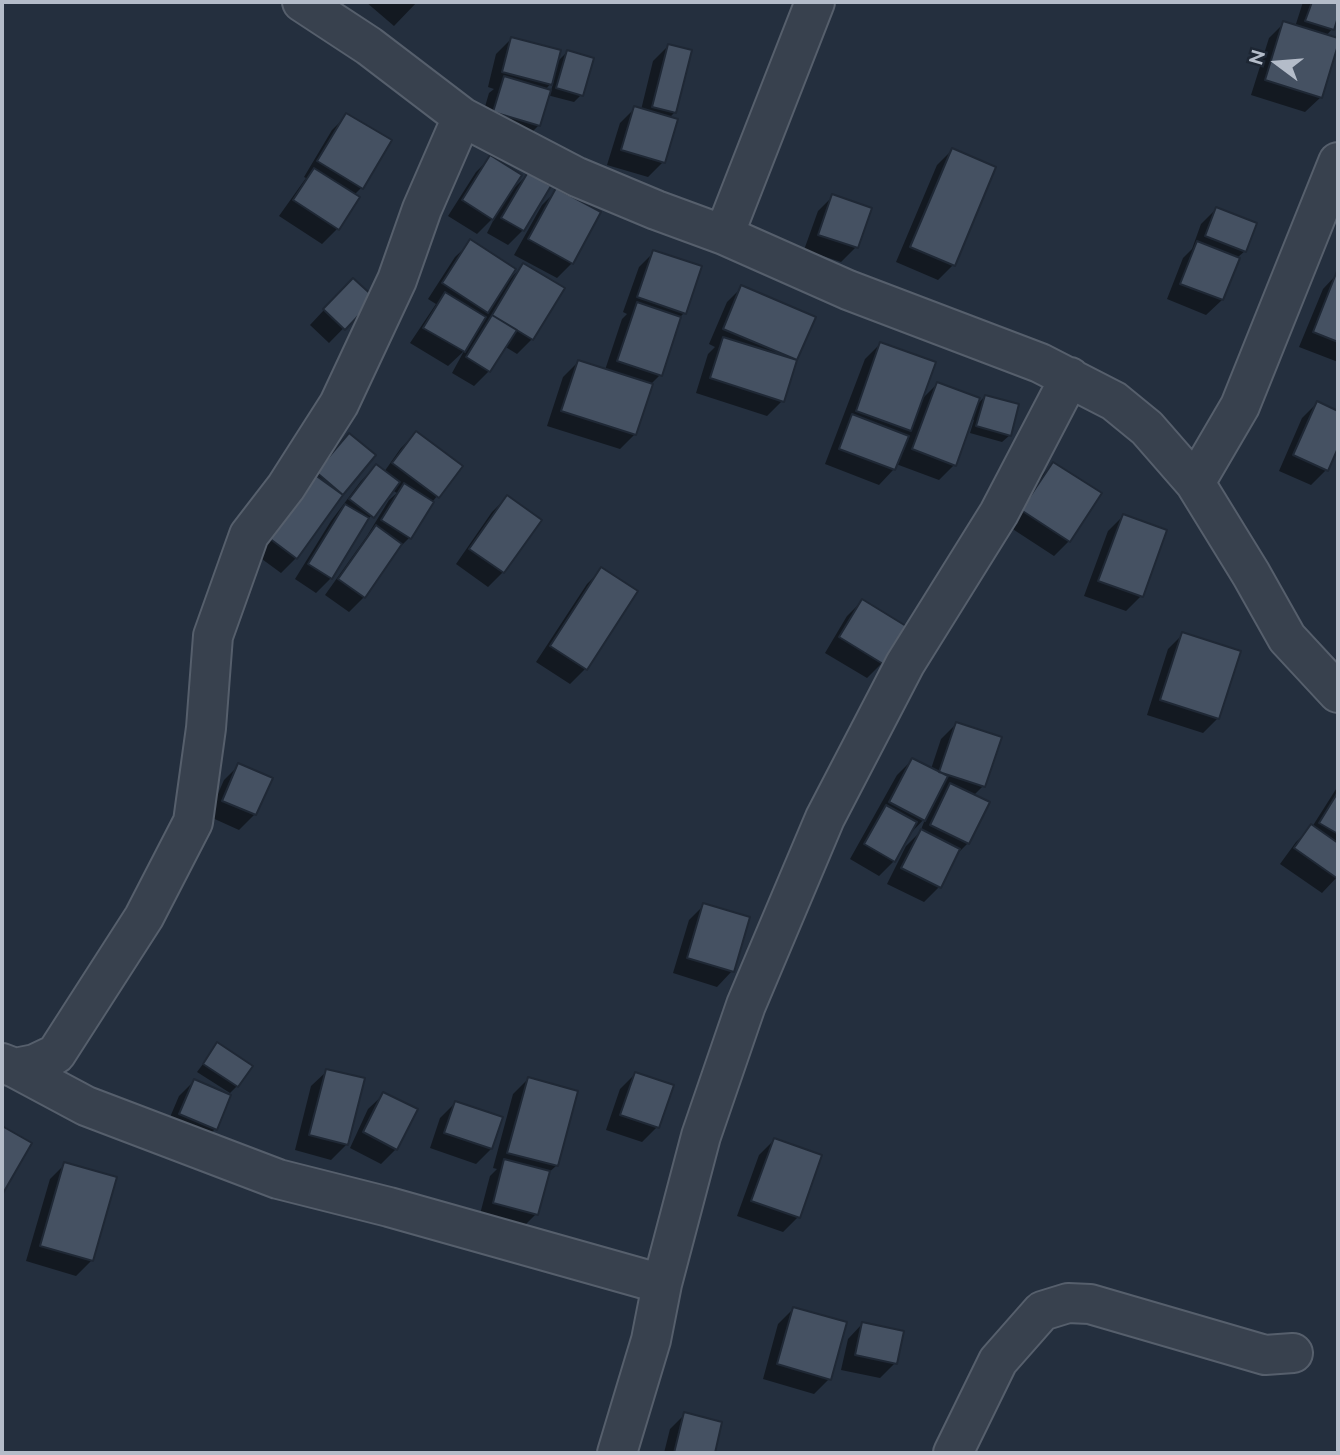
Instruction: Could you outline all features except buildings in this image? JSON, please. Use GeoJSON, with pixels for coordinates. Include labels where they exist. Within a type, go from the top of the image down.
{"type":"FeatureCollection","features":[{"type":"Feature","properties":{"kind":"street"},"geometry":{"type":"LineString","coordinates":[[302,2],[369,46],[462,117],[577,177],[724,235],[848,290],[1027,358],[1114,401],[1147,428],[1195,483],[1287,638],[1338,693]]}},
{"type":"Feature","properties":{"kind":"street"},"geometry":{"type":"LineString","coordinates":[[724,235],[815,2]]}},
{"type":"Feature","properties":{"kind":"street"},"geometry":{"type":"LineString","coordinates":[[8,1066],[35,1064],[56,1054],[144,917],[193,822],[206,728],[213,636],[248,536],[286,487],[339,404],[397,280],[422,209],[462,117]]}},
{"type":"Feature","properties":{"kind":"street"},"geometry":{"type":"LineString","coordinates":[[1195,483],[1240,406],[1338,162]]}},
{"type":"Feature","properties":{"kind":"street"},"geometry":{"type":"LineString","coordinates":[[617,1453],[651,1340],[662,1284],[701,1136],[746,1005],[825,818],[905,664],[999,513],[1070,377]]}},
{"type":"Feature","properties":{"kind":"street"},"geometry":{"type":"LineString","coordinates":[[8,1066],[86,1106],[278,1179],[389,1207],[662,1284]]}},
{"type":"Feature","properties":{"kind":"street"},"geometry":{"type":"LineString","coordinates":[[953,1453],[998,1361],[1042,1311],[1068,1303],[1090,1304],[1265,1355],[1293,1353]]}}]}
